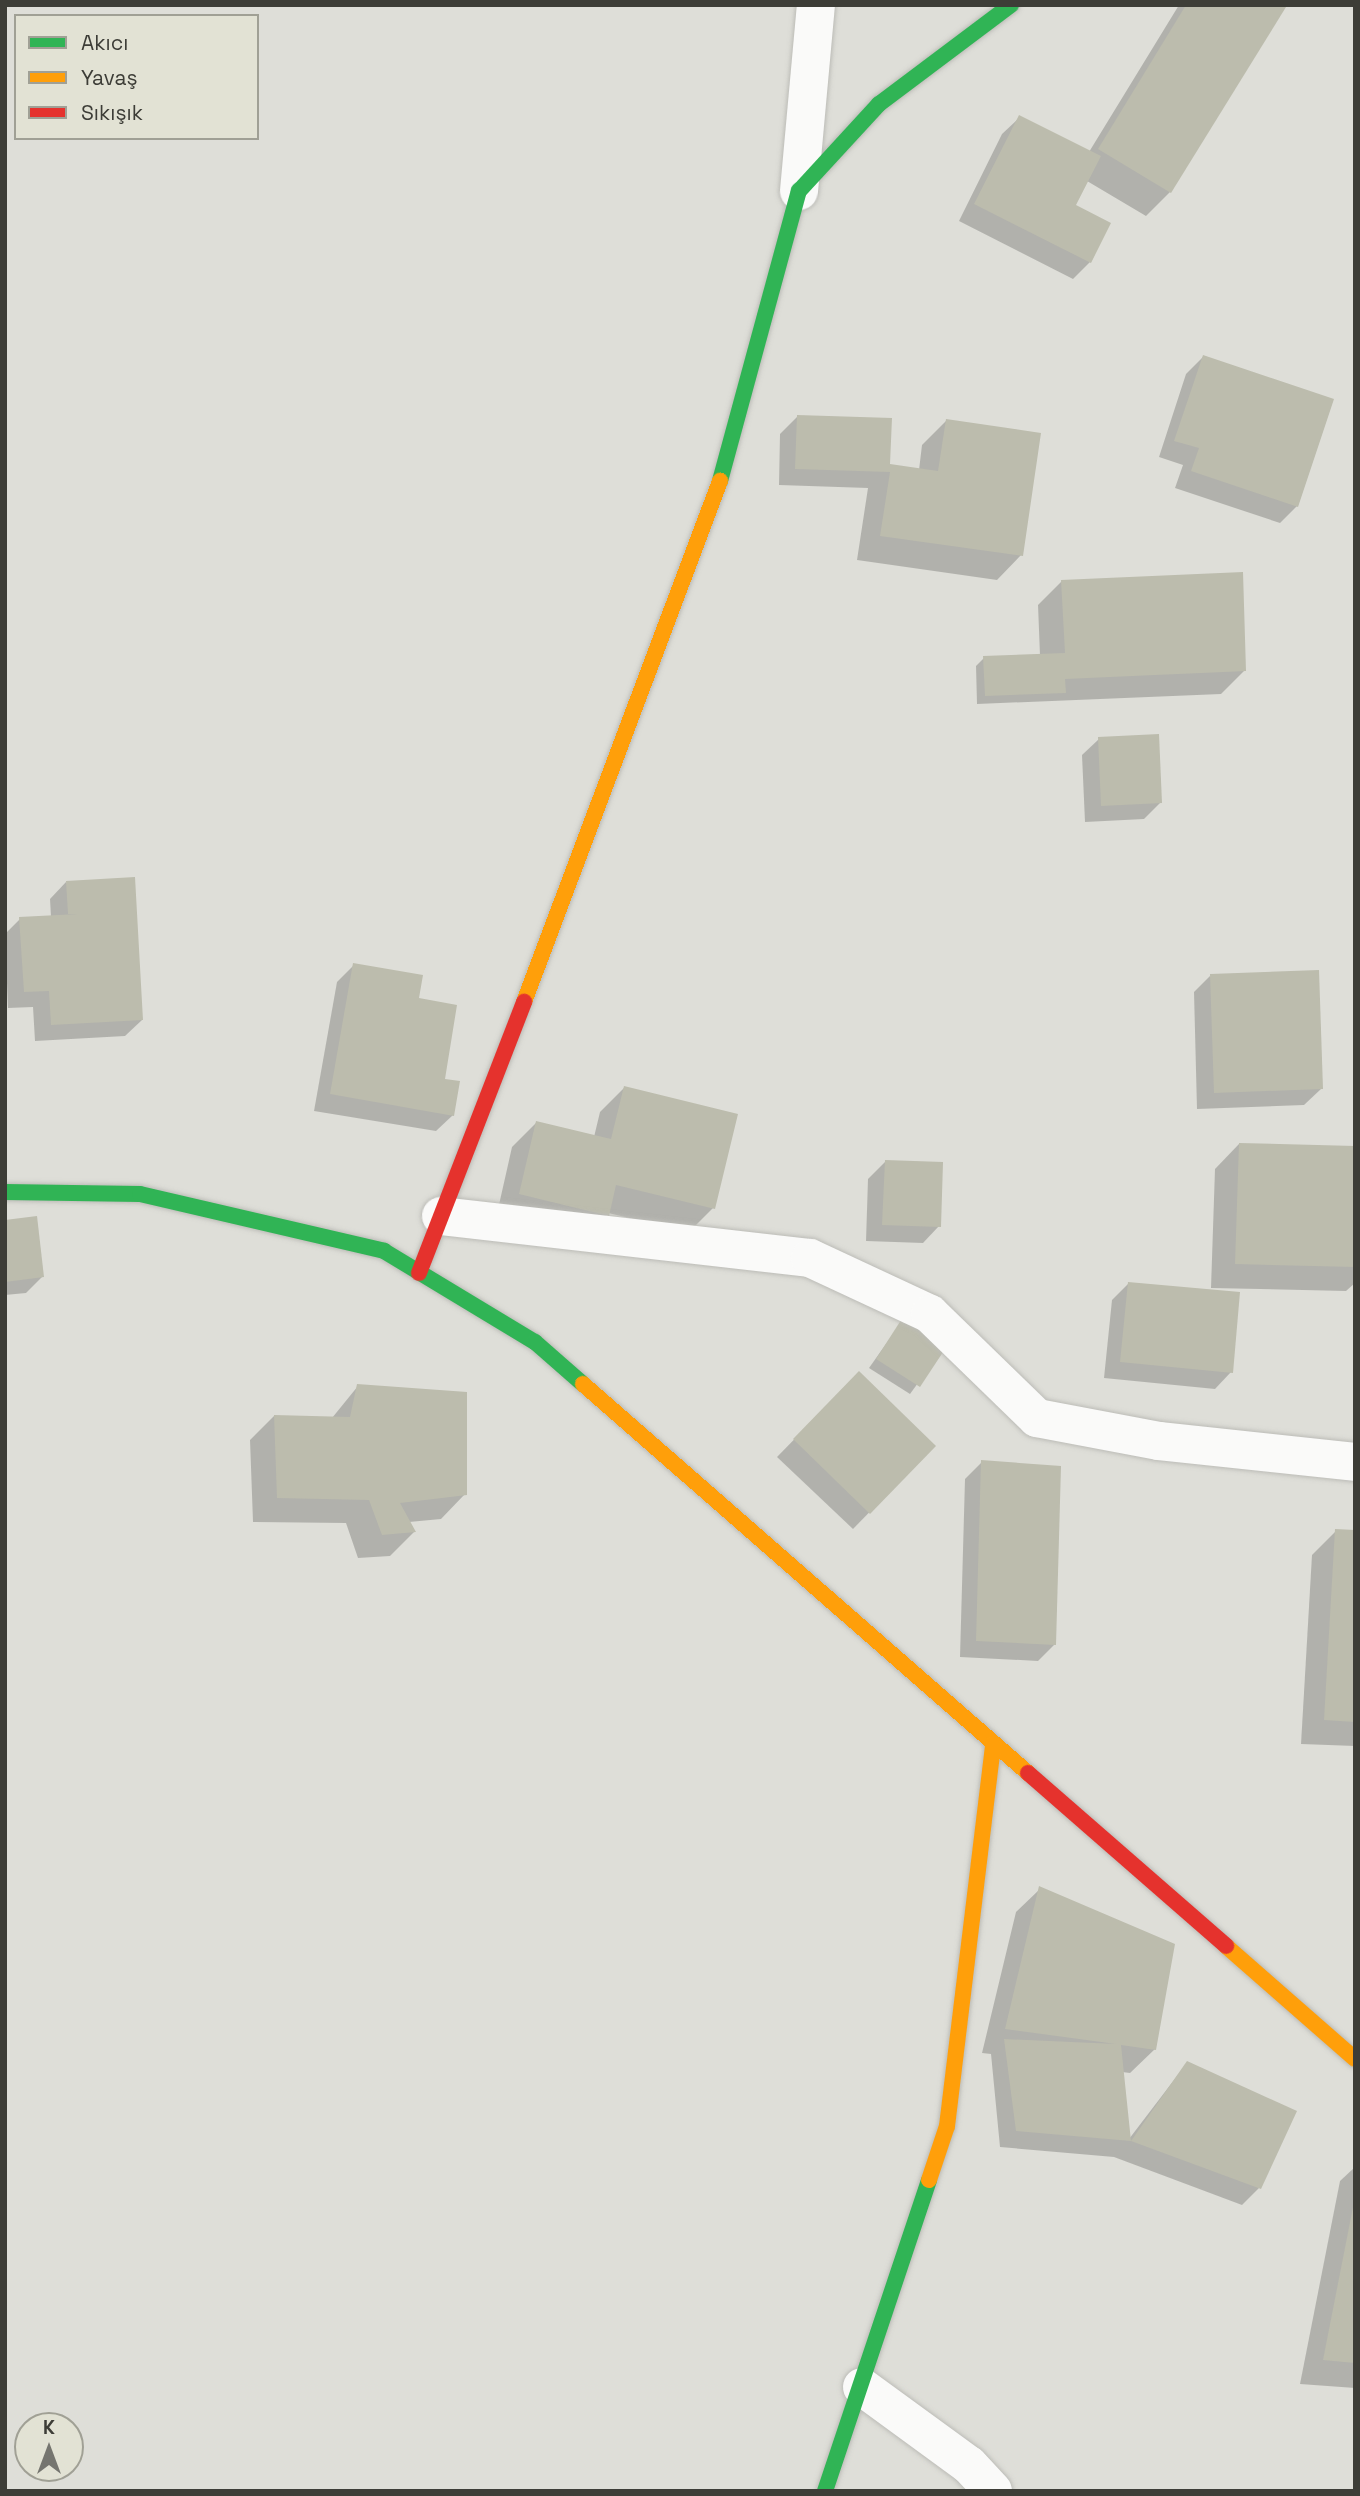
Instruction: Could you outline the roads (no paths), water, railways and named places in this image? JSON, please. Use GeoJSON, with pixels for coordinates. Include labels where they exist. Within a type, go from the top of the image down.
{"type":"FeatureCollection","features":[{"type":"Feature","properties":{"kind":"street"},"geometry":{"type":"LineString","coordinates":[[419,1273],[706,531],[799,191],[816,5]]}},
{"type":"Feature","properties":{"kind":"street"},"geometry":{"type":"LineString","coordinates":[[799,191],[879,104],[1012,5]]}},
{"type":"Feature","properties":{"kind":"street"},"geometry":{"type":"LineString","coordinates":[[5,1192],[140,1194],[384,1251],[535,1342],[1355,2059]]}},
{"type":"Feature","properties":{"kind":"street"},"geometry":{"type":"LineString","coordinates":[[441,1216],[810,1258],[930,1314],[1037,1418],[1159,1441],[1355,1462]]}},
{"type":"Feature","properties":{"kind":"street"},"geometry":{"type":"LineString","coordinates":[[825,2491],[862,2388],[947,2126],[993,1744]]}},
{"type":"Feature","properties":{"kind":"street"},"geometry":{"type":"LineString","coordinates":[[862,2388],[969,2465],[993,2491]]}}]}
